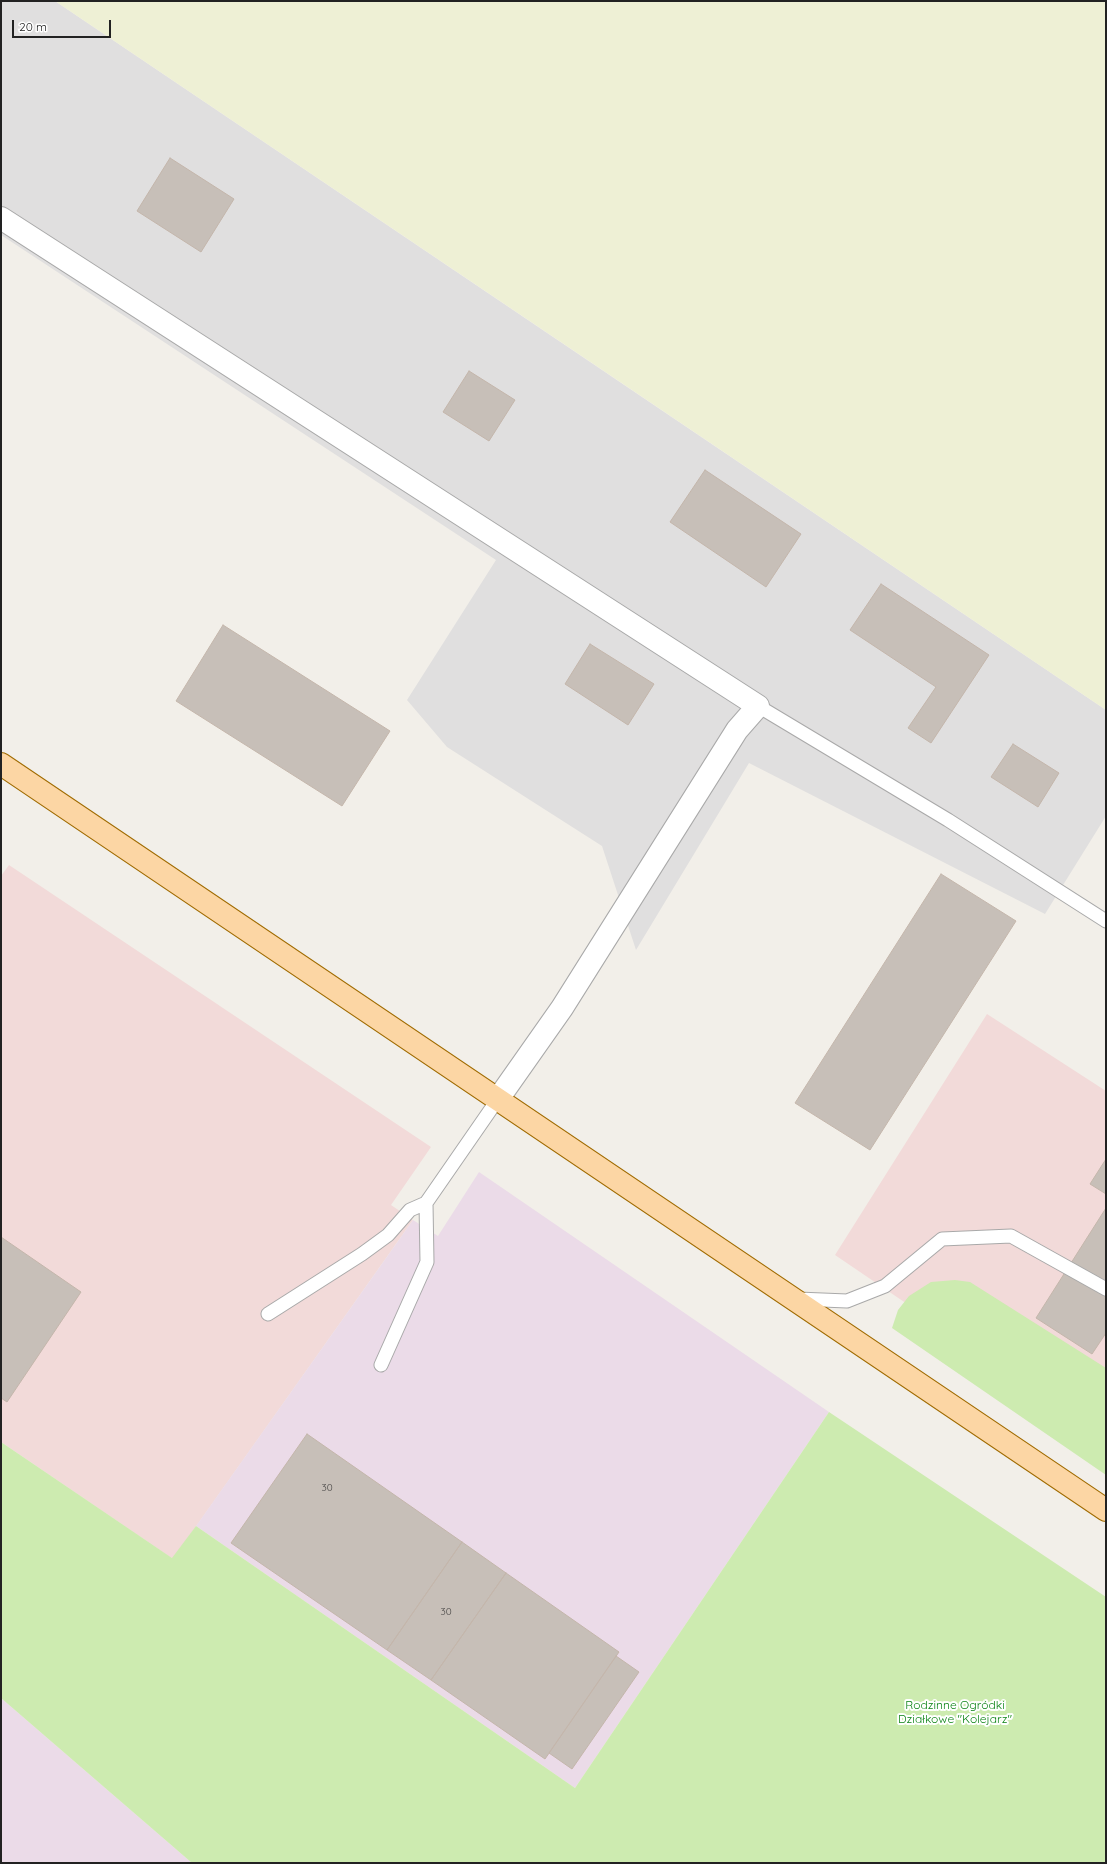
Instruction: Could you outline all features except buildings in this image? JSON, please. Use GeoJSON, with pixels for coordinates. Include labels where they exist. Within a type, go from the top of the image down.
{"type":"FeatureCollection","features":[{"type":"Feature","properties":{"kind":"main road"},"geometry":{"type":"LineString","coordinates":[[1,764],[1106,1510]]}},
{"type":"Feature","properties":{"kind":"street"},"geometry":{"type":"LineString","coordinates":[[1,218],[758,706],[737,730],[562,1008],[498,1099]]}},
{"type":"Feature","properties":{"kind":"lane"},"geometry":{"type":"LineString","coordinates":[[758,706],[948,820],[1106,921]]}},
{"type":"Feature","properties":{"kind":"lane"},"geometry":{"type":"LineString","coordinates":[[268,1314],[362,1254],[388,1234],[410,1210],[426,1203],[498,1099]]}},
{"type":"Feature","properties":{"kind":"lane"},"geometry":{"type":"LineString","coordinates":[[381,1365],[428,1262],[426,1203]]}},
{"type":"Feature","properties":{"kind":"lane"},"geometry":{"type":"LineString","coordinates":[[793,1299],[847,1301],[886,1286],[942,1239],[1011,1236],[1106,1289]]}},
{"type":"Feature","properties":{"kind":"shaded area"},"geometry":{"type":"Polygon","coordinates":[[[1,1],[55,1],[1106,710],[1106,816],[1045,914],[749,763],[636,950],[602,846],[447,747],[407,700],[496,560],[1,235],[1,1]]]}},
{"type":"Feature","properties":{"kind":"shaded area"},"geometry":{"type":"Polygon","coordinates":[[[9,865],[431,1147],[391,1205],[413,1220],[173,1559],[1,1442],[1,876],[9,865]]]}},
{"type":"Feature","properties":{"kind":"shaded area"},"geometry":{"type":"Polygon","coordinates":[[[987,1014],[1106,1091],[1106,1439],[835,1255],[987,1014]]]}},
{"type":"Feature","properties":{"kind":"shaded area"},"geometry":{"type":"Polygon","coordinates":[[[479,1172],[829,1412],[575,1788],[196,1526],[413,1220],[438,1236],[479,1172]]]}},
{"type":"Feature","properties":{"kind":"shaded area"},"geometry":{"type":"Polygon","coordinates":[[[1,1698],[192,1863],[1,1863],[1,1698]]]}},
{"type":"Feature","properties":{"kind":"green space"},"geometry":{"type":"Polygon","coordinates":[[[55,1],[1106,1],[1106,710],[598,367],[55,1]]]}},
{"type":"Feature","properties":{"kind":"green space"},"geometry":{"type":"Polygon","coordinates":[[[955,1280],[970,1282],[1106,1368],[1106,1475],[892,1328],[898,1310],[909,1296],[931,1282],[955,1280]]]}},
{"type":"Feature","properties":{"kind":"green space","name":"Rodzinne Ogródki Działkowe \"Kolejarz\""},"geometry":{"type":"Polygon","coordinates":[[[829,1412],[1106,1597],[1106,1863],[192,1863],[1,1698],[1,1442],[172,1558],[196,1526],[575,1788],[829,1412]]]}}]}
